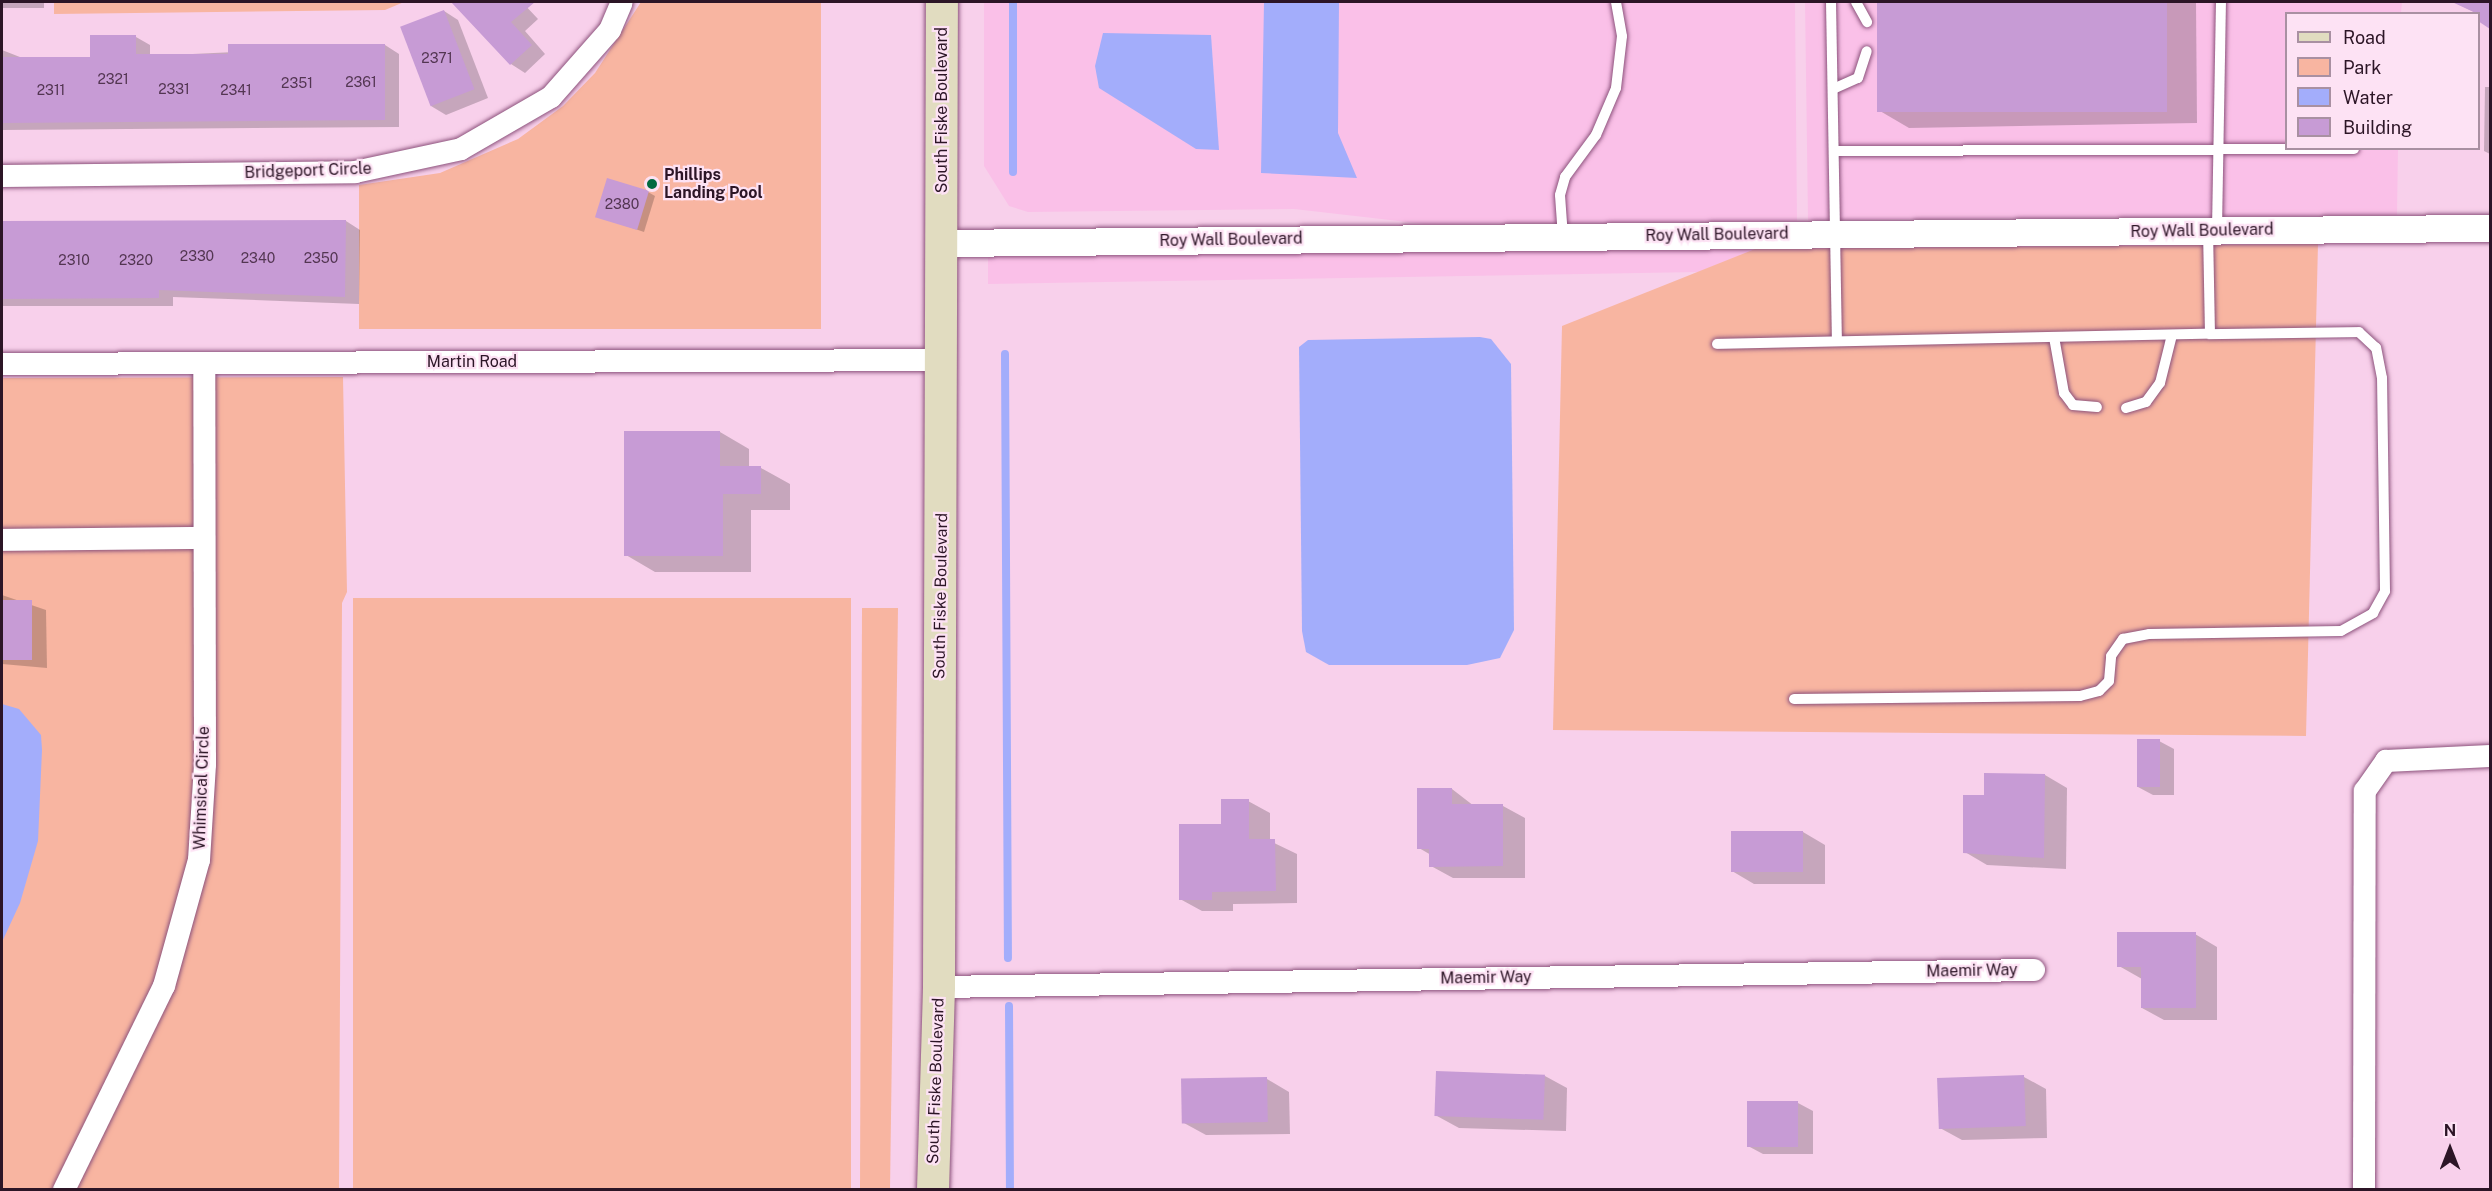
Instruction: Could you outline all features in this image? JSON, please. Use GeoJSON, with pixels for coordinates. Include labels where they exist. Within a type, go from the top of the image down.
{"type":"FeatureCollection","features":[{"type":"Feature","properties":{"kind":"main road","name":"South Fiske Boulevard"},"geometry":{"type":"LineString","coordinates":[[933,1190],[939,987],[943,360],[942,2]]}},
{"type":"Feature","properties":{"kind":"street","name":"Bridgeport Circle"},"geometry":{"type":"LineString","coordinates":[[2,176],[355,172],[461,149],[551,98],[610,30],[622,2]]}},
{"type":"Feature","properties":{"kind":"street","name":"Roy Wall Boulevard"},"geometry":{"type":"LineString","coordinates":[[943,243],[2490,228]]}},
{"type":"Feature","properties":{"kind":"street","name":"Martin Road"},"geometry":{"type":"LineString","coordinates":[[2,364],[943,360]]}},
{"type":"Feature","properties":{"kind":"street","name":"Whimsical Circle"},"geometry":{"type":"LineString","coordinates":[[64,1190],[164,986],[188,914],[204,817],[204,363]]}},
{"type":"Feature","properties":{"kind":"street"},"geometry":{"type":"LineString","coordinates":[[2,540],[204,538]]}},
{"type":"Feature","properties":{"kind":"street"},"geometry":{"type":"LineString","coordinates":[[2364,1190],[2365,791],[2386,761],[2490,756]]}},
{"type":"Feature","properties":{"kind":"street","name":"Maemir Way"},"geometry":{"type":"LineString","coordinates":[[939,987],[2034,970]]}},
{"type":"Feature","properties":{"kind":"lane"},"geometry":{"type":"LineString","coordinates":[[1563,237],[1560,195],[1565,177],[1596,135],[1616,88],[1622,36],[1616,2]]}},
{"type":"Feature","properties":{"kind":"lane"},"geometry":{"type":"LineString","coordinates":[[1831,2],[1837,341]]}},
{"type":"Feature","properties":{"kind":"lane"},"geometry":{"type":"LineString","coordinates":[[1856,2],[1867,22]]}},
{"type":"Feature","properties":{"kind":"lane"},"geometry":{"type":"LineString","coordinates":[[2210,334],[2212,231],[2218,150],[2221,2]]}},
{"type":"Feature","properties":{"kind":"lane"},"geometry":{"type":"LineString","coordinates":[[1833,89],[1858,78],[1867,51]]}},
{"type":"Feature","properties":{"kind":"lane"},"geometry":{"type":"LineString","coordinates":[[1834,151],[2285,150]]}},
{"type":"Feature","properties":{"kind":"lane"},"geometry":{"type":"LineString","coordinates":[[1717,344],[2359,332],[2376,348],[2382,378],[2385,591],[2373,614],[2341,631],[2149,634],[2123,639],[2111,656],[2109,681],[2099,692],[2080,696],[1794,699]]}},
{"type":"Feature","properties":{"kind":"lane"},"geometry":{"type":"LineString","coordinates":[[2126,408],[2146,402],[2160,383],[2172,335]]}},
{"type":"Feature","properties":{"kind":"lane"},"geometry":{"type":"LineString","coordinates":[[2054,337],[2064,393],[2073,405],[2097,408]]}},
{"type":"Feature","properties":{"kind":"shaded area"},"geometry":{"type":"Polygon","coordinates":[[[984,2],[1795,2],[1797,221],[1425,224],[1294,209],[1028,212],[1009,206],[984,166],[984,2]]]}},
{"type":"Feature","properties":{"kind":"shaded area"},"geometry":{"type":"Polygon","coordinates":[[[1805,2],[2402,2],[2401,12],[2285,12],[2285,150],[2398,150],[2397,215],[1808,220],[1805,2]]]}},
{"type":"Feature","properties":{"kind":"shaded area"},"geometry":{"type":"Polygon","coordinates":[[[1755,249],[1699,272],[988,284],[988,256],[1755,249]]]}},
{"type":"Feature","properties":{"kind":"green space"},"geometry":{"type":"Polygon","coordinates":[[[54,2],[404,2],[385,10],[54,14],[54,2]]]}},
{"type":"Feature","properties":{"kind":"green space"},"geometry":{"type":"Polygon","coordinates":[[[641,2],[821,2],[821,329],[359,329],[359,185],[440,173],[518,139],[563,106],[595,73],[641,2]]]}},
{"type":"Feature","properties":{"kind":"green space"},"geometry":{"type":"Polygon","coordinates":[[[2318,244],[2306,736],[1553,730],[1562,326],[1755,249],[2318,244]]]}},
{"type":"Feature","properties":{"kind":"green space"},"geometry":{"type":"Polygon","coordinates":[[[343,377],[347,592],[342,603],[339,1189],[2,1189],[2,378],[343,377]]]}},
{"type":"Feature","properties":{"kind":"green space"},"geometry":{"type":"Polygon","coordinates":[[[353,598],[851,598],[851,1189],[353,1189],[353,598]]]}},
{"type":"Feature","properties":{"kind":"green space"},"geometry":{"type":"Polygon","coordinates":[[[862,608],[898,608],[890,1190],[860,1189],[862,608]]]}},
{"type":"Feature","properties":{"kind":"water"},"geometry":{"type":"Polygon","coordinates":[[[1264,2],[1339,2],[1338,133],[1357,178],[1261,173],[1264,2]]]}},
{"type":"Feature","properties":{"kind":"water"},"geometry":{"type":"Polygon","coordinates":[[[1103,33],[1211,35],[1219,150],[1196,149],[1099,88],[1095,66],[1103,33]]]}},
{"type":"Feature","properties":{"kind":"water"},"geometry":{"type":"Polygon","coordinates":[[[1480,337],[1491,339],[1511,364],[1514,630],[1500,658],[1467,665],[1329,665],[1306,652],[1302,631],[1299,347],[1308,340],[1480,337]]]}},
{"type":"Feature","properties":{"kind":"water"},"geometry":{"type":"Polygon","coordinates":[[[2,704],[19,709],[41,735],[42,750],[38,841],[20,903],[2,942],[2,704]]]}},
{"type":"Feature","properties":{"kind":"building"},"geometry":{"type":"Polygon","coordinates":[[[451,2],[535,2],[511,22],[532,45],[510,65],[451,2]]]}},
{"type":"Feature","properties":{"kind":"building"},"geometry":{"type":"Polygon","coordinates":[[[1877,2],[2167,2],[2167,112],[1877,112],[1877,2]]]}},
{"type":"Feature","properties":{"kind":"building"},"geometry":{"type":"Polygon","coordinates":[[[2452,2],[2490,2],[2490,29],[2480,22],[2480,12],[2474,12],[2452,2]]]}},
{"type":"Feature","properties":{"kind":"building"},"geometry":{"type":"Polygon","coordinates":[[[444,10],[474,89],[431,106],[400,27],[444,10]]]}},
{"type":"Feature","properties":{"kind":"building"},"geometry":{"type":"Polygon","coordinates":[[[90,35],[136,35],[136,54],[228,54],[228,44],[385,44],[385,120],[2,123],[2,57],[90,57],[90,35]]]}},
{"type":"Feature","properties":{"kind":"building"},"geometry":{"type":"Polygon","coordinates":[[[607,178],[649,191],[637,230],[595,217],[607,178]]]}},
{"type":"Feature","properties":{"kind":"building"},"geometry":{"type":"Polygon","coordinates":[[[346,220],[345,297],[159,290],[159,298],[2,299],[2,221],[346,220]]]}},
{"type":"Feature","properties":{"kind":"building"},"geometry":{"type":"Polygon","coordinates":[[[624,431],[720,431],[720,466],[761,466],[761,494],[723,494],[723,556],[624,556],[624,431]]]}},
{"type":"Feature","properties":{"kind":"building"},"geometry":{"type":"Polygon","coordinates":[[[2,600],[32,600],[32,660],[2,660],[2,600]]]}},
{"type":"Feature","properties":{"kind":"building"},"geometry":{"type":"Polygon","coordinates":[[[2137,739],[2160,739],[2160,787],[2137,787],[2137,739]]]}},
{"type":"Feature","properties":{"kind":"building"},"geometry":{"type":"Polygon","coordinates":[[[1984,773],[2045,774],[2044,858],[1963,853],[1963,795],[1984,795],[1984,773]]]}},
{"type":"Feature","properties":{"kind":"building"},"geometry":{"type":"Polygon","coordinates":[[[1417,788],[1452,788],[1452,804],[1503,804],[1503,866],[1429,867],[1429,849],[1417,849],[1417,788]]]}},
{"type":"Feature","properties":{"kind":"building"},"geometry":{"type":"Polygon","coordinates":[[[1221,799],[1249,799],[1249,839],[1275,839],[1276,891],[1212,892],[1212,900],[1179,900],[1179,824],[1221,824],[1221,799]]]}},
{"type":"Feature","properties":{"kind":"building"},"geometry":{"type":"Polygon","coordinates":[[[1731,831],[1803,831],[1803,872],[1731,872],[1731,831]]]}},
{"type":"Feature","properties":{"kind":"building"},"geometry":{"type":"Polygon","coordinates":[[[2117,932],[2196,932],[2196,1008],[2141,1008],[2141,967],[2117,967],[2117,932]]]}},
{"type":"Feature","properties":{"kind":"building"},"geometry":{"type":"Polygon","coordinates":[[[1436,1071],[1545,1075],[1543,1120],[1434,1116],[1436,1071]]]}},
{"type":"Feature","properties":{"kind":"building"},"geometry":{"type":"Polygon","coordinates":[[[2024,1075],[2026,1126],[1939,1129],[1937,1078],[2024,1075]]]}},
{"type":"Feature","properties":{"kind":"building"},"geometry":{"type":"Polygon","coordinates":[[[1267,1077],[1268,1122],[1182,1123],[1181,1079],[1267,1077]]]}},
{"type":"Feature","properties":{"kind":"building"},"geometry":{"type":"Polygon","coordinates":[[[1747,1101],[1798,1101],[1798,1147],[1747,1147],[1747,1101]]]}},
{"type":"Feature","properties":{"kind":"waterway"},"geometry":{"type":"LineString","coordinates":[[1013,2],[1013,172]]}},
{"type":"Feature","properties":{"kind":"waterway"},"geometry":{"type":"LineString","coordinates":[[1005,354],[1008,958]]}},
{"type":"Feature","properties":{"kind":"waterway"},"geometry":{"type":"LineString","coordinates":[[1009,1006],[1010,1190]]}},
{"type":"Feature","properties":{"kind":"place","name":"Phillips Landing Pool"},"geometry":{"type":"Point","coordinates":[652,184]}}]}
